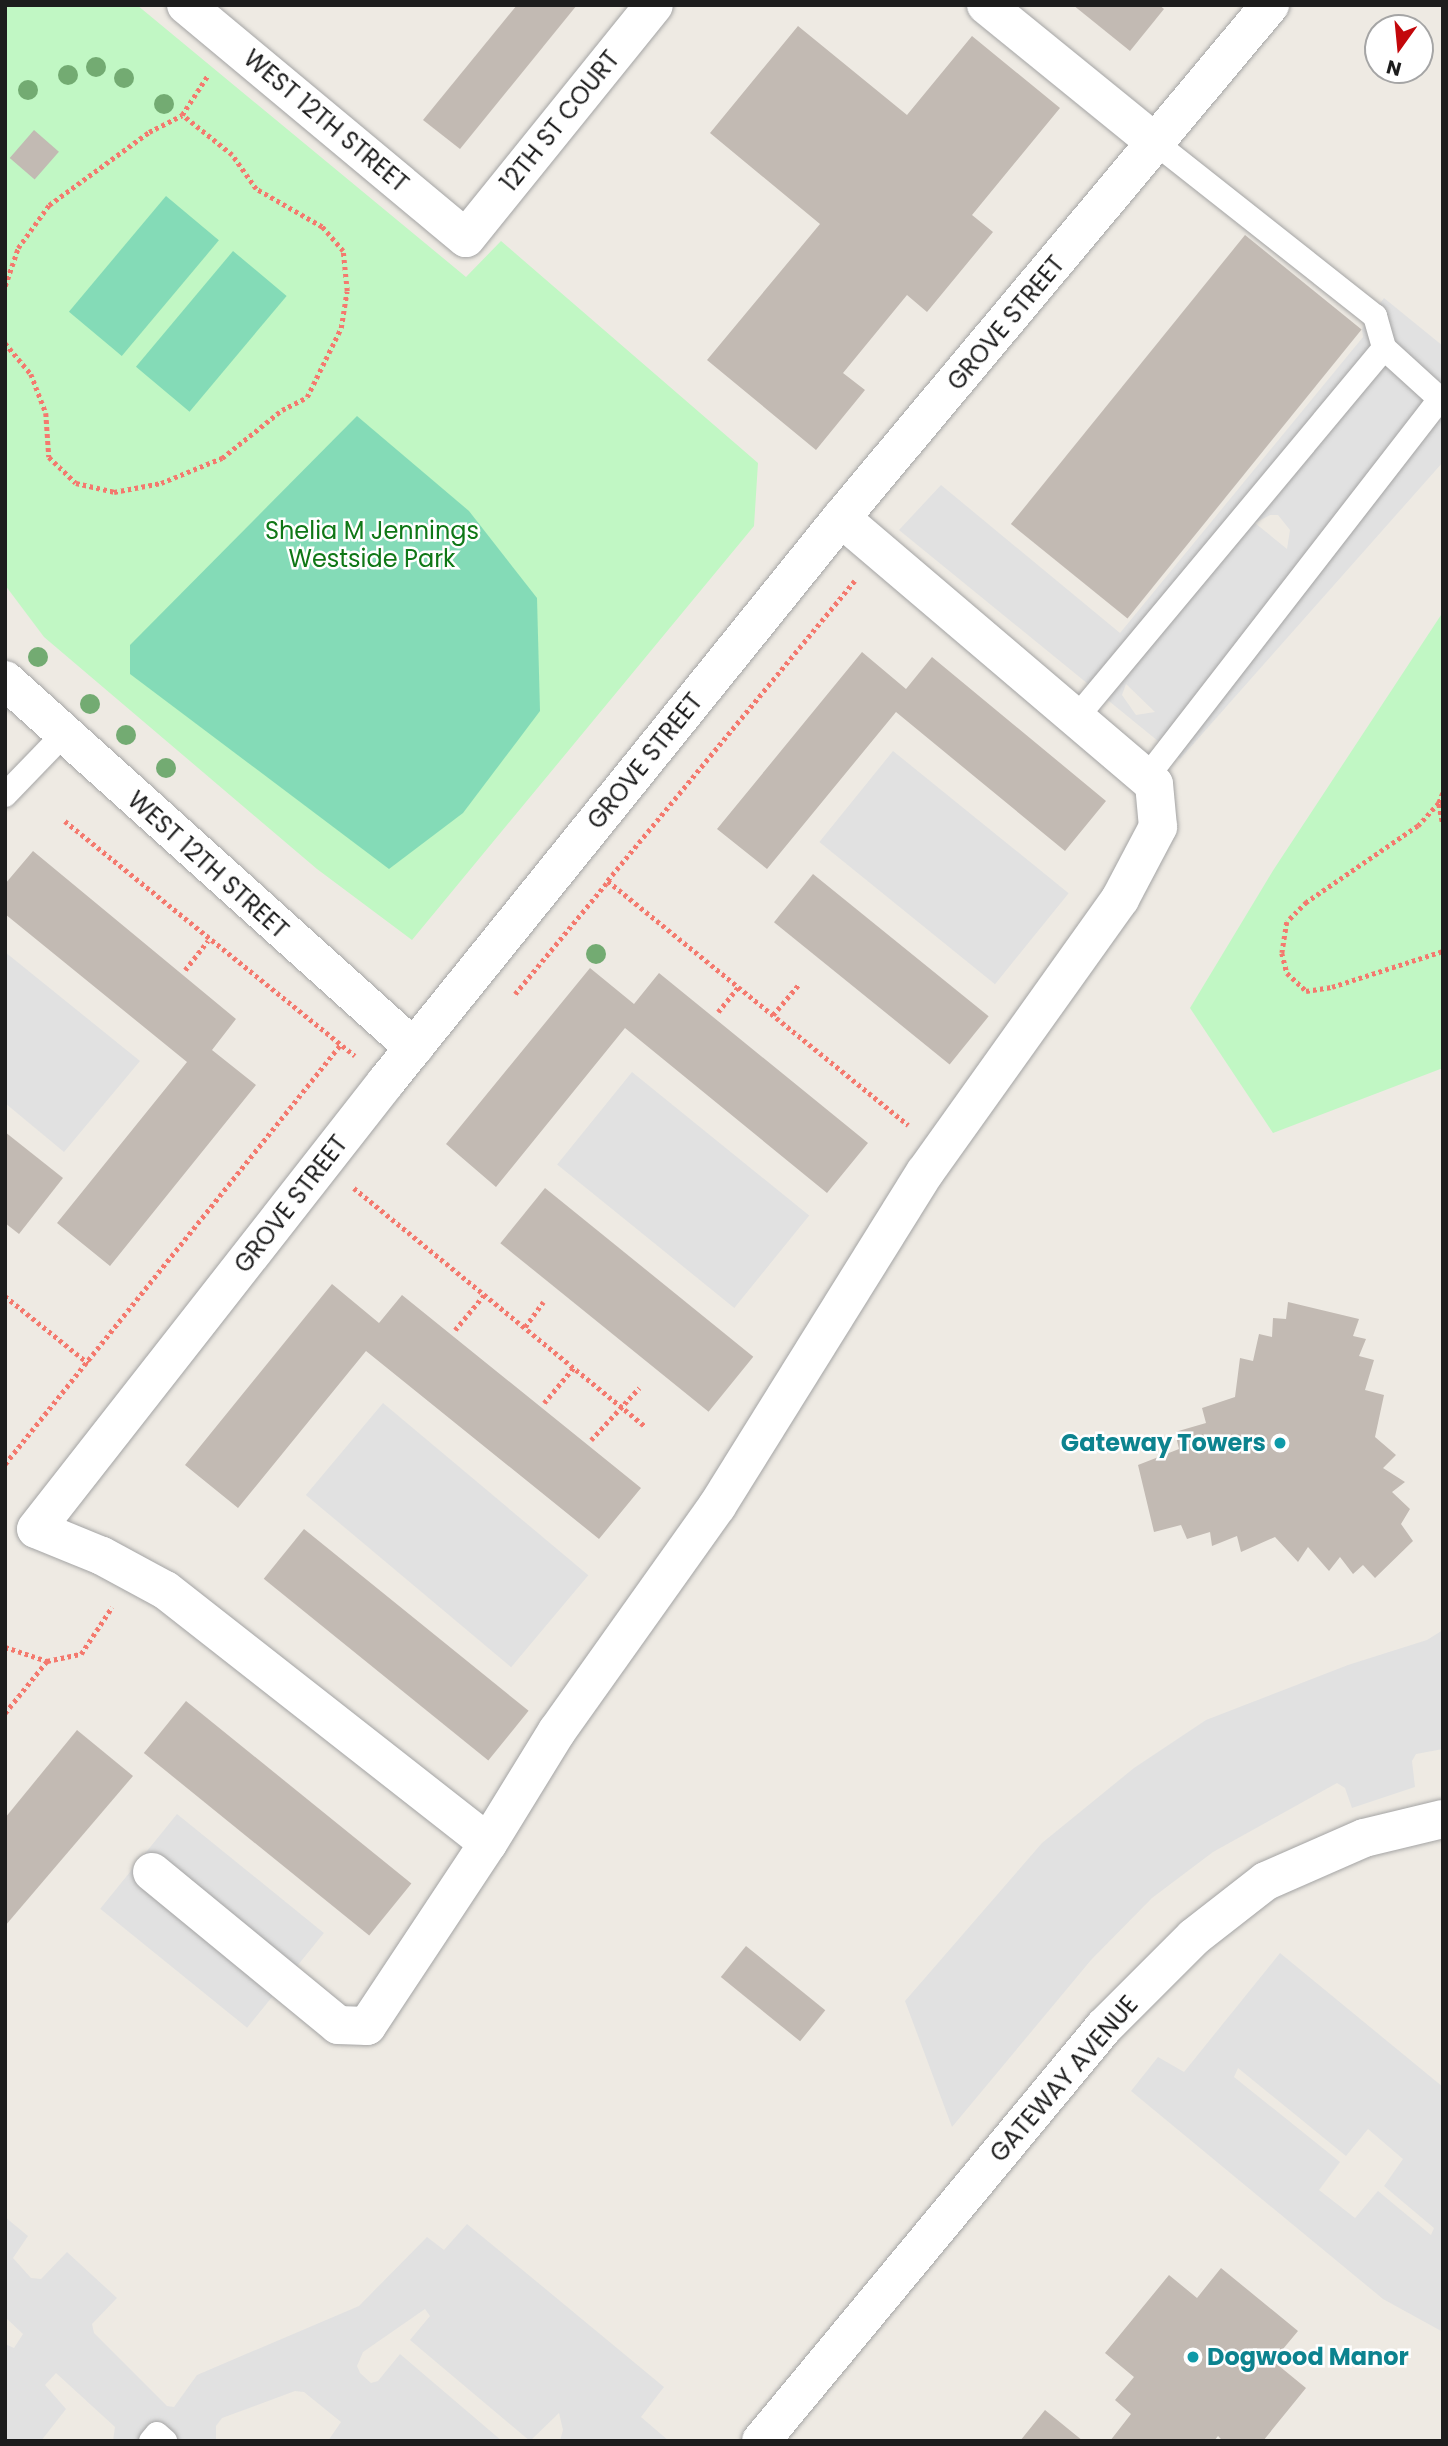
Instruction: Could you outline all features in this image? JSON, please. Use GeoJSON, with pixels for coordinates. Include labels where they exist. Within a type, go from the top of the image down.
{"type":"FeatureCollection","features":[{"type":"Feature","properties":{"kind":"street","name":"WEST 12TH STREET"},"geometry":{"type":"LineString","coordinates":[[186,5],[466,238]]}},
{"type":"Feature","properties":{"kind":"street","name":"12TH ST COURT"},"geometry":{"type":"LineString","coordinates":[[466,238],[654,5]]}},
{"type":"Feature","properties":{"kind":"street"},"geometry":{"type":"LineString","coordinates":[[986,5],[1157,144]]}},
{"type":"Feature","properties":{"kind":"street","name":"GROVE STREET"},"geometry":{"type":"LineString","coordinates":[[488,1843],[165,1590],[36,1529],[386,1082],[841,518],[1157,144],[1270,5]]}},
{"type":"Feature","properties":{"kind":"street"},"geometry":{"type":"LineString","coordinates":[[152,1871],[338,2025],[367,2026],[488,1843],[557,1731],[717,1506],[925,1172],[1120,899],[1158,827],[1154,784],[841,518]]}},
{"type":"Feature","properties":{"kind":"street","name":"WEST 12TH STREET"},"geometry":{"type":"LineString","coordinates":[[5,680],[414,1048]]}},
{"type":"Feature","properties":{"kind":"street","name":"GATEWAY AVENUE"},"geometry":{"type":"LineString","coordinates":[[761,2441],[1104,2027],[1194,1937],[1266,1881],[1364,1838],[1443,1819]]}},
{"type":"Feature","properties":{"kind":"lane"},"geometry":{"type":"LineString","coordinates":[[1146,778],[1440,399],[1384,348],[1375,316],[1157,144]]}},
{"type":"Feature","properties":{"kind":"lane"},"geometry":{"type":"LineString","coordinates":[[1076,718],[1384,348]]}},
{"type":"Feature","properties":{"kind":"lane"},"geometry":{"type":"LineString","coordinates":[[5,795],[64,734]]}},
{"type":"Feature","properties":{"kind":"lane"},"geometry":{"type":"LineString","coordinates":[[151,2441],[157,2434],[164,2441]]}},
{"type":"Feature","properties":{"kind":"path"},"geometry":{"type":"LineString","coordinates":[[5,286],[18,248],[49,205],[149,132],[182,115],[232,155],[256,189],[322,228],[343,251],[347,291],[341,328],[307,397],[282,410],[222,458],[161,483],[114,492],[76,483],[49,457],[46,413],[31,374],[5,343]]}},
{"type":"Feature","properties":{"kind":"path"},"geometry":{"type":"LineString","coordinates":[[511,997],[880,550]]}},
{"type":"Feature","properties":{"kind":"path"},"geometry":{"type":"LineString","coordinates":[[1443,793],[1439,803],[1377,858],[1307,902],[1287,922],[1282,953],[1287,972],[1306,990],[1332,987],[1443,951]]}},
{"type":"Feature","properties":{"kind":"path"},"geometry":{"type":"LineString","coordinates":[[1439,803],[1443,824]]}},
{"type":"Feature","properties":{"kind":"path"},"geometry":{"type":"LineString","coordinates":[[65,821],[208,941],[386,1082]]}},
{"type":"Feature","properties":{"kind":"path"},"geometry":{"type":"LineString","coordinates":[[608,881],[917,1133]]}},
{"type":"Feature","properties":{"kind":"path"},"geometry":{"type":"LineString","coordinates":[[186,970],[208,941]]}},
{"type":"Feature","properties":{"kind":"path"},"geometry":{"type":"LineString","coordinates":[[773,1016],[799,985]]}},
{"type":"Feature","properties":{"kind":"path"},"geometry":{"type":"LineString","coordinates":[[718,1012],[738,987]]}},
{"type":"Feature","properties":{"kind":"path"},"geometry":{"type":"LineString","coordinates":[[5,1464],[341,1044]]}},
{"type":"Feature","properties":{"kind":"path"},"geometry":{"type":"LineString","coordinates":[[362,1176],[353,1187],[643,1424]]}},
{"type":"Feature","properties":{"kind":"path"},"geometry":{"type":"LineString","coordinates":[[455,1330],[484,1295]]}},
{"type":"Feature","properties":{"kind":"path"},"geometry":{"type":"LineString","coordinates":[[5,1296],[88,1363]]}},
{"type":"Feature","properties":{"kind":"path"},"geometry":{"type":"LineString","coordinates":[[525,1327],[543,1303]]}},
{"type":"Feature","properties":{"kind":"path"},"geometry":{"type":"LineString","coordinates":[[544,1403],[574,1367]]}},
{"type":"Feature","properties":{"kind":"path"},"geometry":{"type":"LineString","coordinates":[[591,1440],[639,1388]]}},
{"type":"Feature","properties":{"kind":"path"},"geometry":{"type":"LineString","coordinates":[[5,1647],[47,1661],[82,1654],[107,1620],[114,1601]]}},
{"type":"Feature","properties":{"kind":"path"},"geometry":{"type":"LineString","coordinates":[[5,1713],[47,1661]]}},
{"type":"Feature","properties":{"kind":"green space","name":"Shelia M Jennings Westside Park"},"geometry":{"type":"Polygon","coordinates":[[[5,5],[137,5],[466,277],[501,241],[758,463],[754,526],[412,940],[317,869],[44,637],[5,585],[5,5]]]}},
{"type":"Feature","properties":{"kind":"green space"},"geometry":{"type":"Polygon","coordinates":[[[166,196],[219,240],[122,356],[69,312],[166,196]]]}},
{"type":"Feature","properties":{"kind":"green space"},"geometry":{"type":"Polygon","coordinates":[[[233,251],[287,296],[190,412],[136,367],[233,251]]]}},
{"type":"Feature","properties":{"kind":"green space"},"geometry":{"type":"Polygon","coordinates":[[[357,416],[469,511],[537,598],[540,711],[463,813],[389,869],[130,674],[130,645],[357,416]]]}},
{"type":"Feature","properties":{"kind":"green space"},"geometry":{"type":"Polygon","coordinates":[[[1443,612],[1443,1068],[1273,1133],[1190,1008],[1274,869],[1443,612]]]}},
{"type":"Feature","properties":{"kind":"shaded area"},"geometry":{"type":"Polygon","coordinates":[[[1384,298],[1443,346],[1443,462],[1180,759],[899,530],[941,485],[1120,633],[1363,337],[1362,329],[1384,298]],[[1270,515],[1255,523],[1287,549],[1290,530],[1278,515],[1270,515]],[[1126,684],[1122,695],[1136,715],[1155,712],[1126,684]]]}},
{"type":"Feature","properties":{"kind":"shaded area"},"geometry":{"type":"Polygon","coordinates":[[[893,751],[1069,893],[995,984],[819,842],[893,751]]]}},
{"type":"Feature","properties":{"kind":"shaded area"},"geometry":{"type":"Polygon","coordinates":[[[5,952],[140,1061],[64,1152],[5,1103],[5,952]]]}},
{"type":"Feature","properties":{"kind":"shaded area"},"geometry":{"type":"Polygon","coordinates":[[[632,1072],[809,1215],[734,1308],[557,1164],[632,1072]]]}},
{"type":"Feature","properties":{"kind":"shaded area"},"geometry":{"type":"Polygon","coordinates":[[[383,1403],[588,1575],[511,1667],[306,1495],[383,1403]]]}},
{"type":"Feature","properties":{"kind":"shaded area"},"geometry":{"type":"Polygon","coordinates":[[[1443,1630],[1443,1749],[1416,1754],[1412,1761],[1415,1787],[1352,1808],[1345,1788],[1337,1783],[1213,1852],[1152,1898],[1091,1960],[952,2127],[905,2001],[1042,1843],[1134,1768],[1206,1720],[1348,1665],[1427,1640],[1443,1630]]]}},
{"type":"Feature","properties":{"kind":"shaded area"},"geometry":{"type":"Polygon","coordinates":[[[177,1814],[324,1933],[247,2028],[100,1909],[177,1814]]]}},
{"type":"Feature","properties":{"kind":"shaded area"},"geometry":{"type":"Polygon","coordinates":[[[1280,1953],[1443,2087],[1443,2332],[1383,2299],[1131,2091],[1158,2057],[1184,2072],[1280,1953]],[[1238,2068],[1234,2077],[1340,2162],[1319,2190],[1355,2218],[1378,2191],[1431,2235],[1434,2228],[1384,2186],[1403,2159],[1368,2129],[1346,2156],[1238,2068]]]}},
{"type":"Feature","properties":{"kind":"shaded area"},"geometry":{"type":"Polygon","coordinates":[[[5,2217],[28,2236],[13,2258],[31,2278],[41,2279],[67,2252],[117,2298],[92,2324],[94,2333],[167,2406],[174,2407],[197,2375],[359,2306],[427,2237],[444,2250],[467,2224],[664,2387],[641,2417],[669,2441],[560,2441],[563,2430],[559,2413],[530,2441],[410,2340],[430,2316],[425,2309],[363,2352],[357,2366],[360,2373],[371,2383],[378,2381],[400,2354],[502,2441],[328,2441],[341,2422],[304,2392],[295,2391],[222,2418],[216,2426],[216,2441],[113,2441],[115,2427],[56,2373],[45,2385],[66,2409],[41,2441],[5,2441],[5,2344],[14,2348],[23,2334],[5,2317],[5,2217]]]}},
{"type":"Feature","properties":{"kind":"building"},"geometry":{"type":"Polygon","coordinates":[[[517,5],[577,5],[460,149],[423,120],[517,5]]]}},
{"type":"Feature","properties":{"kind":"building"},"geometry":{"type":"Polygon","coordinates":[[[1073,5],[1159,5],[1164,9],[1130,51],[1073,5]]]}},
{"type":"Feature","properties":{"kind":"building"},"geometry":{"type":"Polygon","coordinates":[[[798,26],[907,115],[972,36],[1060,108],[972,215],[993,232],[927,312],[907,295],[843,373],[865,390],[816,450],[707,360],[820,224],[710,133],[798,26]]]}},
{"type":"Feature","properties":{"kind":"building"},"geometry":{"type":"Polygon","coordinates":[[[34,130],[59,152],[35,180],[10,158],[34,130]]]}},
{"type":"Feature","properties":{"kind":"building"},"geometry":{"type":"Polygon","coordinates":[[[1245,235],[1362,329],[1127,618],[1011,524],[1245,235]]]}},
{"type":"Feature","properties":{"kind":"building"},"geometry":{"type":"Polygon","coordinates":[[[862,652],[906,689],[932,657],[1106,801],[1065,851],[896,712],[767,869],[717,829],[862,652]]]}},
{"type":"Feature","properties":{"kind":"building"},"geometry":{"type":"Polygon","coordinates":[[[33,851],[236,1019],[212,1050],[256,1085],[110,1266],[57,1223],[187,1062],[5,914],[5,884],[33,851]]]}},
{"type":"Feature","properties":{"kind":"building"},"geometry":{"type":"Polygon","coordinates":[[[813,874],[989,1016],[950,1064],[774,922],[813,874]]]}},
{"type":"Feature","properties":{"kind":"building"},"geometry":{"type":"Polygon","coordinates":[[[590,968],[634,1004],[659,973],[868,1143],[827,1193],[625,1028],[496,1187],[446,1144],[590,968]]]}},
{"type":"Feature","properties":{"kind":"building"},"geometry":{"type":"Polygon","coordinates":[[[5,1132],[63,1178],[19,1234],[5,1223],[5,1132]]]}},
{"type":"Feature","properties":{"kind":"building"},"geometry":{"type":"Polygon","coordinates":[[[545,1188],[753,1357],[709,1412],[500,1243],[545,1188]]]}},
{"type":"Feature","properties":{"kind":"building"},"geometry":{"type":"Polygon","coordinates":[[[332,1284],[379,1323],[402,1295],[641,1488],[599,1539],[366,1351],[238,1508],[185,1465],[332,1284]]]}},
{"type":"Feature","properties":{"kind":"building","name":"Gateway Towers"},"geometry":{"type":"Polygon","coordinates":[[[1288,1302],[1359,1319],[1353,1336],[1366,1339],[1359,1356],[1374,1360],[1365,1390],[1384,1395],[1375,1437],[1396,1455],[1383,1468],[1405,1482],[1392,1492],[1410,1509],[1401,1524],[1413,1541],[1375,1578],[1363,1565],[1353,1574],[1340,1557],[1329,1571],[1308,1547],[1298,1562],[1275,1537],[1241,1552],[1237,1536],[1212,1546],[1210,1532],[1187,1539],[1181,1525],[1154,1532],[1138,1465],[1179,1449],[1175,1432],[1206,1423],[1202,1408],[1235,1397],[1240,1358],[1253,1361],[1259,1334],[1272,1337],[1273,1318],[1286,1319],[1288,1302]]]}},
{"type":"Feature","properties":{"kind":"building"},"geometry":{"type":"Polygon","coordinates":[[[304,1529],[529,1711],[488,1761],[264,1579],[304,1529]]]}},
{"type":"Feature","properties":{"kind":"building"},"geometry":{"type":"Polygon","coordinates":[[[186,1701],[411,1884],[369,1936],[144,1753],[186,1701]]]}},
{"type":"Feature","properties":{"kind":"building"},"geometry":{"type":"Polygon","coordinates":[[[77,1730],[133,1776],[5,1926],[5,1818],[77,1730]]]}},
{"type":"Feature","properties":{"kind":"building"},"geometry":{"type":"Polygon","coordinates":[[[746,1946],[825,2010],[800,2041],[721,1977],[746,1946]]]}},
{"type":"Feature","properties":{"kind":"building","name":"Dogwood Manor"},"geometry":{"type":"Polygon","coordinates":[[[1221,2268],[1298,2331],[1273,2361],[1306,2388],[1263,2441],[1223,2441],[1218,2436],[1214,2441],[1110,2441],[1131,2414],[1115,2400],[1134,2377],[1105,2353],[1169,2275],[1197,2298],[1221,2268]]]}},
{"type":"Feature","properties":{"kind":"building"},"geometry":{"type":"Polygon","coordinates":[[[1045,2410],[1083,2441],[1020,2441],[1045,2410]]]}},
{"type":"Feature","properties":{"kind":"place","name":"Gateway Towers"},"geometry":{"type":"Point","coordinates":[1280,1443]}},
{"type":"Feature","properties":{"kind":"place","name":"Dogwood Manor"},"geometry":{"type":"Point","coordinates":[1193,2357]}}]}
